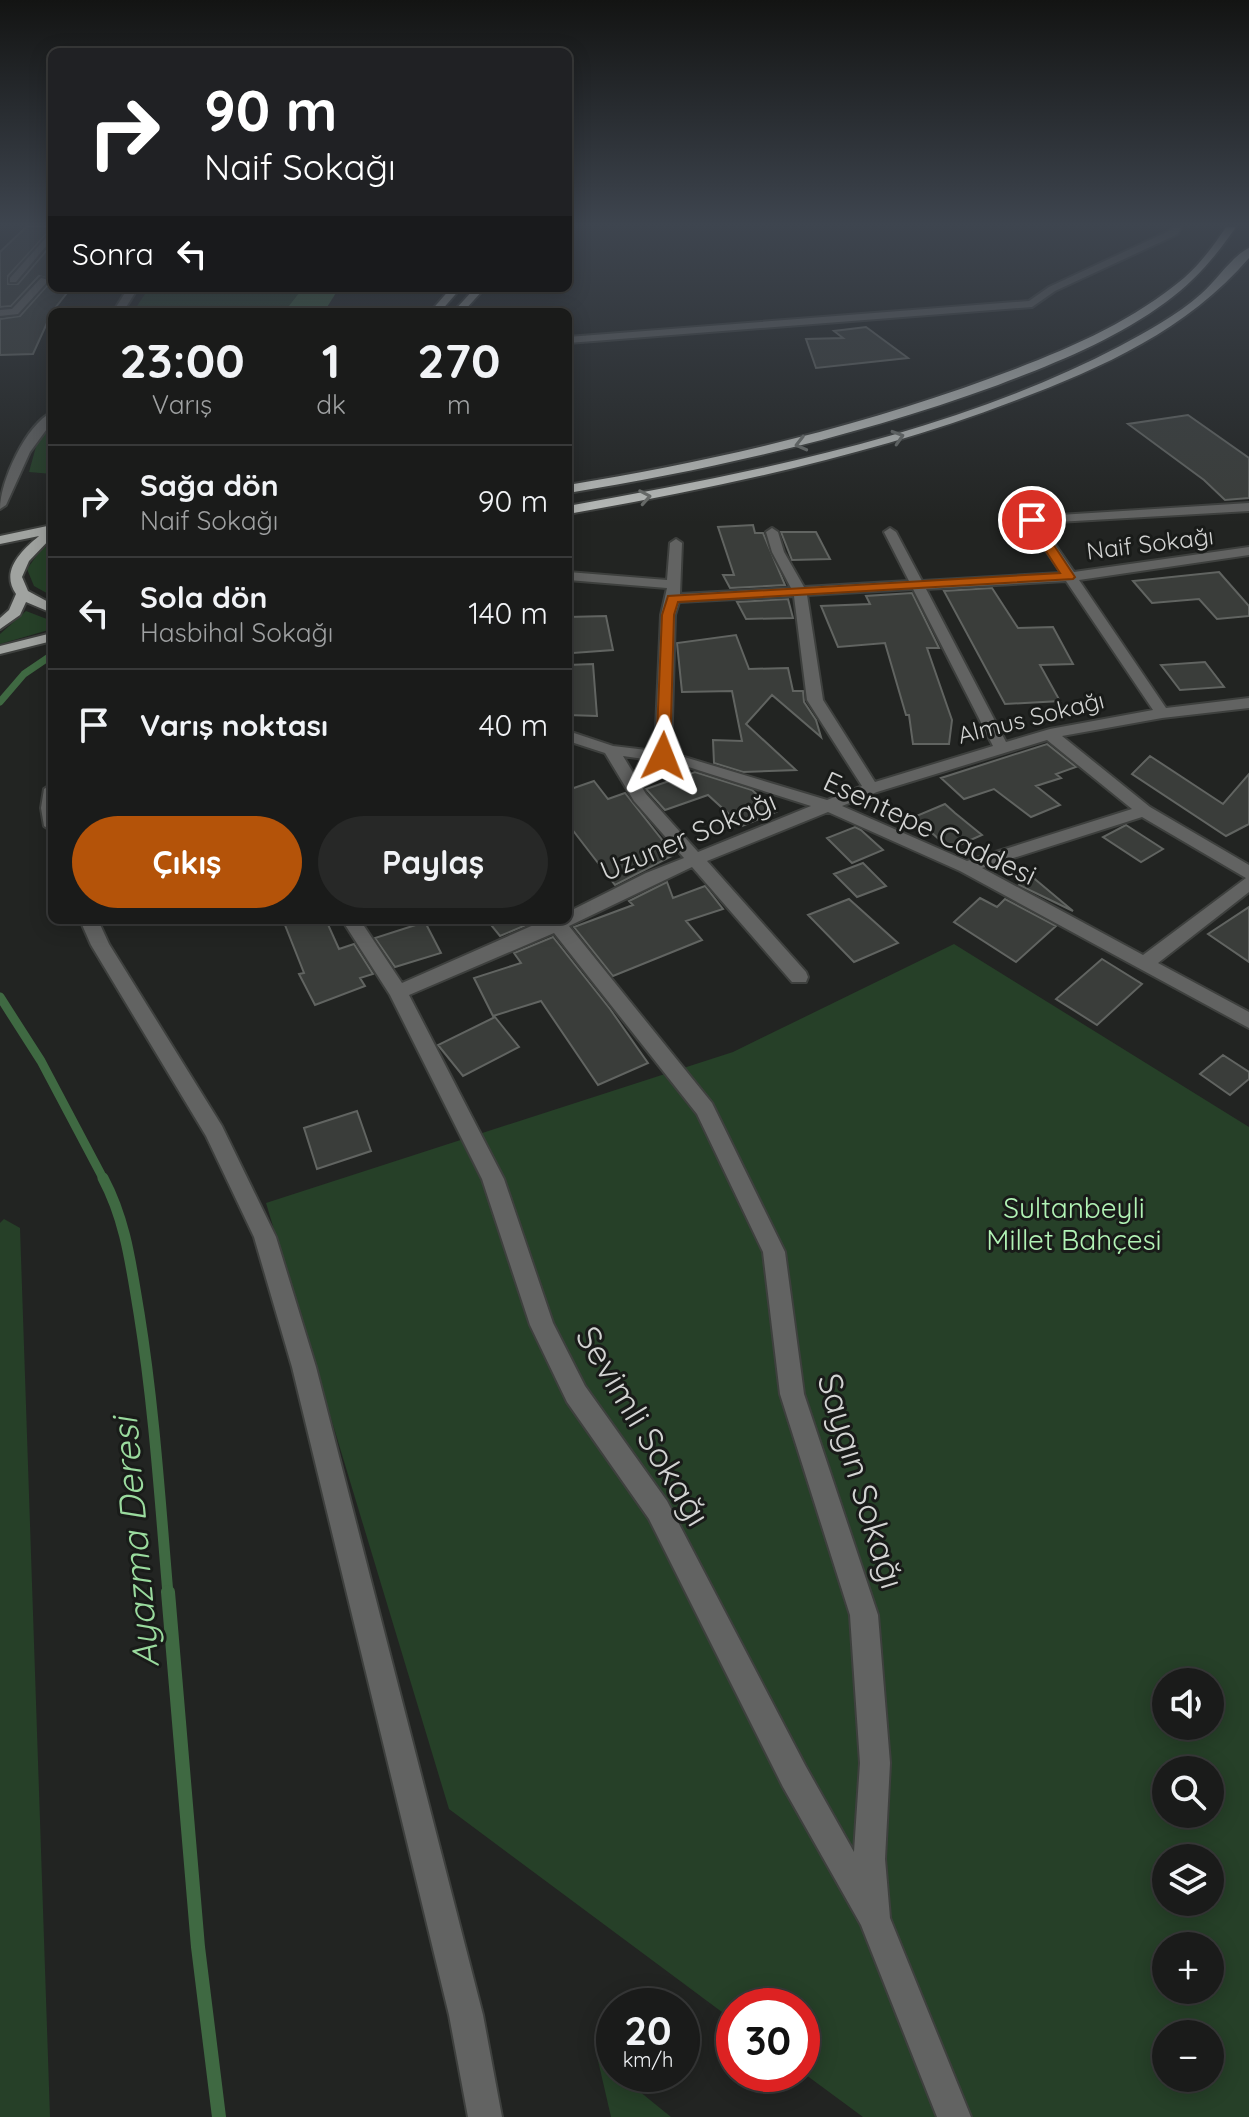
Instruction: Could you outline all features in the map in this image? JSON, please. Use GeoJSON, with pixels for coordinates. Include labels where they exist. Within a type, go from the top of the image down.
{"type":"FeatureCollection","features":[{"type":"Feature","properties":{"kind":"highway"},"geometry":{"type":"LineString","coordinates":[[572,486],[682,471],[829,437],[969,392],[1051,360],[1120,326]]}},
{"type":"Feature","properties":{"kind":"highway"},"geometry":{"type":"LineString","coordinates":[[572,509],[770,472],[921,430],[1083,369],[1167,326]]}},
{"type":"Feature","properties":{"kind":"main road"},"geometry":{"type":"LineString","coordinates":[[0,540],[48,531]]}},
{"type":"Feature","properties":{"kind":"main road"},"geometry":{"type":"LineString","coordinates":[[0,625],[15,612],[19,588],[15,573],[24,557],[48,534]]}},
{"type":"Feature","properties":{"kind":"main road"},"geometry":{"type":"LineString","coordinates":[[0,574],[48,606]]}},
{"type":"Feature","properties":{"kind":"main road"},"geometry":{"type":"LineString","coordinates":[[0,650],[46,638]]}},
{"type":"Feature","properties":{"kind":"street"},"geometry":{"type":"LineString","coordinates":[[572,340],[751,326]]}},
{"type":"Feature","properties":{"kind":"street"},"geometry":{"type":"LineString","coordinates":[[0,505],[24,451],[48,420]]}},
{"type":"Feature","properties":{"kind":"street"},"geometry":{"type":"LineString","coordinates":[[1162,713],[1032,520],[1249,507]]}},
{"type":"Feature","properties":{"kind":"street"},"geometry":{"type":"LineString","coordinates":[[772,532],[778,552],[800,592],[815,700],[871,788]]}},
{"type":"Feature","properties":{"kind":"street"},"geometry":{"type":"LineString","coordinates":[[890,532],[1001,747]]}},
{"type":"Feature","properties":{"kind":"street"},"geometry":{"type":"LineString","coordinates":[[663,756],[668,615],[676,543]]}},
{"type":"Feature","properties":{"kind":"street","name":"Naif Sokağı"},"geometry":{"type":"LineString","coordinates":[[572,577],[673,591],[800,592],[1069,577],[1249,551]]}},
{"type":"Feature","properties":{"kind":"street","name":"Almus Sokağı"},"geometry":{"type":"LineString","coordinates":[[831,807],[871,788],[1050,734],[1162,713],[1249,703]]}},
{"type":"Feature","properties":{"kind":"street"},"geometry":{"type":"LineString","coordinates":[[1050,734],[1144,811],[1249,873]]}},
{"type":"Feature","properties":{"kind":"street","name":"Esentepe Caddesi"},"geometry":{"type":"LineString","coordinates":[[572,737],[611,750],[681,759],[831,807],[966,867],[1249,1021]]}},
{"type":"Feature","properties":{"kind":"street"},"geometry":{"type":"LineString","coordinates":[[611,750],[640,797],[799,977]]}},
{"type":"Feature","properties":{"kind":"street","name":"Uzuner Sokağı"},"geometry":{"type":"LineString","coordinates":[[572,916],[652,877],[831,807]]}},
{"type":"Feature","properties":{"kind":"street"},"geometry":{"type":"LineString","coordinates":[[966,867],[1144,811]]}},
{"type":"Feature","properties":{"kind":"street"},"geometry":{"type":"LineString","coordinates":[[1144,964],[1249,883]]}},
{"type":"Feature","properties":{"kind":"street"},"geometry":{"type":"LineString","coordinates":[[91,924],[100,945],[215,1132],[265,1237],[308,1383],[466,2015],[485,2117]]}},
{"type":"Feature","properties":{"kind":"street","name":"Sevimli Sokağı"},"geometry":{"type":"LineString","coordinates":[[354,924],[398,992],[493,1179],[542,1325],[576,1394],[658,1510],[794,1776],[874,1918]]}},
{"type":"Feature","properties":{"kind":"street","name":"Uzuner Sokağı"},"geometry":{"type":"LineString","coordinates":[[398,992],[555,924]]}},
{"type":"Feature","properties":{"kind":"street","name":"Saygın Sokağı"},"geometry":{"type":"LineString","coordinates":[[564,924],[705,1109],[774,1252],[792,1394],[864,1615],[875,1763],[869,1859],[874,1918],[954,2117]]}},
{"type":"Feature","properties":{"kind":"green space"},"geometry":{"type":"Polygon","coordinates":[[[48,428],[48,474],[29,472],[37,443],[48,428]]]}},
{"type":"Feature","properties":{"kind":"green space"},"geometry":{"type":"Polygon","coordinates":[[[48,545],[48,594],[34,586],[27,569],[48,545]]]}},
{"type":"Feature","properties":{"kind":"green space"},"geometry":{"type":"Polygon","coordinates":[[[26,611],[48,619],[48,630],[0,644],[0,634],[26,611]]]}},
{"type":"Feature","properties":{"kind":"green space","name":"Sultanbeyli Millet Bahçesi"},"geometry":{"type":"Polygon","coordinates":[[[954,944],[1249,1127],[1249,2117],[863,2117],[820,2085],[820,1988],[716,1988],[716,2008],[700,1996],[700,1988],[690,1988],[449,1809],[266,1203],[733,1052],[954,944]]]}},
{"type":"Feature","properties":{"kind":"green space"},"geometry":{"type":"Polygon","coordinates":[[[4,1219],[20,1228],[50,2117],[0,2117],[0,1223],[4,1219]]]}},
{"type":"Feature","properties":{"kind":"green space"},"geometry":{"type":"Polygon","coordinates":[[[605,2092],[640,2092],[671,2117],[611,2117],[605,2092]]]}},
{"type":"Feature","properties":{"kind":"building"},"geometry":{"type":"Polygon","coordinates":[[[0,326],[46,326],[33,354],[0,355],[0,326]]]}},
{"type":"Feature","properties":{"kind":"building"},"geometry":{"type":"Polygon","coordinates":[[[866,327],[908,358],[816,368],[806,339],[843,338],[834,331],[866,327]]]}},
{"type":"Feature","properties":{"kind":"building"},"geometry":{"type":"Polygon","coordinates":[[[1188,415],[1249,458],[1249,498],[1225,500],[1204,480],[1128,424],[1188,415]]]}},
{"type":"Feature","properties":{"kind":"building"},"geometry":{"type":"Polygon","coordinates":[[[753,525],[755,533],[763,533],[785,585],[730,588],[723,575],[734,575],[718,527],[753,525]]]}},
{"type":"Feature","properties":{"kind":"building"},"geometry":{"type":"Polygon","coordinates":[[[781,532],[816,532],[830,559],[792,560],[781,532]]]}},
{"type":"Feature","properties":{"kind":"building"},"geometry":{"type":"Polygon","coordinates":[[[1219,572],[1249,606],[1249,616],[1217,619],[1199,599],[1152,603],[1133,581],[1219,572]]]}},
{"type":"Feature","properties":{"kind":"building"},"geometry":{"type":"Polygon","coordinates":[[[992,588],[1018,628],[1053,627],[1073,664],[1040,665],[1060,701],[1005,704],[944,591],[992,588]]]}},
{"type":"Feature","properties":{"kind":"building"},"geometry":{"type":"Polygon","coordinates":[[[912,593],[939,648],[927,648],[952,720],[949,744],[913,744],[909,715],[906,715],[885,643],[838,647],[821,606],[870,604],[866,596],[912,593]]]}},
{"type":"Feature","properties":{"kind":"building"},"geometry":{"type":"Polygon","coordinates":[[[788,599],[793,618],[746,619],[737,602],[788,599]]]}},
{"type":"Feature","properties":{"kind":"building"},"geometry":{"type":"Polygon","coordinates":[[[606,616],[613,650],[573,653],[572,617],[606,616]]]}},
{"type":"Feature","properties":{"kind":"building"},"geometry":{"type":"Polygon","coordinates":[[[736,635],[749,669],[788,668],[793,691],[803,691],[804,702],[816,720],[821,737],[772,695],[746,724],[796,770],[743,772],[714,763],[713,740],[742,741],[732,691],[682,692],[677,643],[736,635]]]}},
{"type":"Feature","properties":{"kind":"building"},"geometry":{"type":"Polygon","coordinates":[[[1205,662],[1224,687],[1180,690],[1161,665],[1205,662]]]}},
{"type":"Feature","properties":{"kind":"building"},"geometry":{"type":"Polygon","coordinates":[[[593,664],[597,716],[572,715],[572,665],[593,664]]]}},
{"type":"Feature","properties":{"kind":"building"},"geometry":{"type":"Polygon","coordinates":[[[1047,744],[1076,767],[1056,774],[1061,778],[1036,786],[1060,805],[1031,817],[994,789],[964,799],[941,778],[1047,744]]]}},
{"type":"Feature","properties":{"kind":"building"},"geometry":{"type":"Polygon","coordinates":[[[1150,756],[1223,804],[1249,774],[1249,824],[1226,836],[1132,774],[1150,756]]]}},
{"type":"Feature","properties":{"kind":"building"},"geometry":{"type":"Polygon","coordinates":[[[695,772],[752,790],[776,812],[742,826],[708,795],[665,810],[646,789],[695,772]]]}},
{"type":"Feature","properties":{"kind":"building"},"geometry":{"type":"Polygon","coordinates":[[[594,781],[608,799],[625,793],[674,855],[615,885],[572,829],[572,789],[594,781]]]}},
{"type":"Feature","properties":{"kind":"building"},"geometry":{"type":"Polygon","coordinates":[[[945,804],[982,835],[950,849],[914,817],[945,804]]]}},
{"type":"Feature","properties":{"kind":"building"},"geometry":{"type":"Polygon","coordinates":[[[1126,825],[1163,849],[1141,862],[1103,837],[1126,825]]]}},
{"type":"Feature","properties":{"kind":"building"},"geometry":{"type":"Polygon","coordinates":[[[855,827],[883,850],[852,863],[827,838],[855,827]]]}},
{"type":"Feature","properties":{"kind":"building"},"geometry":{"type":"Polygon","coordinates":[[[863,863],[886,886],[857,897],[834,874],[863,863]]]}},
{"type":"Feature","properties":{"kind":"building"},"geometry":{"type":"Polygon","coordinates":[[[1030,875],[1073,911],[1019,885],[1030,875]]]}},
{"type":"Feature","properties":{"kind":"building"},"geometry":{"type":"Polygon","coordinates":[[[667,882],[673,898],[705,886],[723,909],[686,921],[702,940],[613,976],[574,927],[633,905],[629,901],[667,882]]]}},
{"type":"Feature","properties":{"kind":"building"},"geometry":{"type":"Polygon","coordinates":[[[980,898],[997,907],[1005,899],[1056,926],[1016,962],[954,922],[980,898]]]}},
{"type":"Feature","properties":{"kind":"building"},"geometry":{"type":"Polygon","coordinates":[[[849,899],[898,943],[854,962],[808,915],[849,899]]]}},
{"type":"Feature","properties":{"kind":"building"},"geometry":{"type":"Polygon","coordinates":[[[1249,907],[1249,962],[1208,934],[1249,907]]]}},
{"type":"Feature","properties":{"kind":"building"},"geometry":{"type":"Polygon","coordinates":[[[285,924],[328,924],[339,949],[354,944],[373,974],[360,978],[365,986],[315,1005],[299,974],[304,973],[285,924]]]}},
{"type":"Feature","properties":{"kind":"building"},"geometry":{"type":"Polygon","coordinates":[[[426,924],[441,953],[395,967],[375,938],[426,924]]]}},
{"type":"Feature","properties":{"kind":"building"},"geometry":{"type":"Polygon","coordinates":[[[490,924],[528,924],[500,936],[490,924]]]}},
{"type":"Feature","properties":{"kind":"building"},"geometry":{"type":"Polygon","coordinates":[[[553,937],[648,1063],[598,1085],[541,1001],[493,1016],[474,978],[521,963],[514,953],[553,937]]]}},
{"type":"Feature","properties":{"kind":"building"},"geometry":{"type":"Polygon","coordinates":[[[1102,959],[1142,984],[1097,1025],[1056,999],[1102,959]]]}},
{"type":"Feature","properties":{"kind":"building"},"geometry":{"type":"Polygon","coordinates":[[[495,1017],[519,1047],[463,1076],[438,1045],[495,1017]]]}},
{"type":"Feature","properties":{"kind":"building"},"geometry":{"type":"Polygon","coordinates":[[[1223,1055],[1249,1072],[1249,1079],[1230,1095],[1200,1074],[1223,1055]]]}},
{"type":"Feature","properties":{"kind":"building"},"geometry":{"type":"Polygon","coordinates":[[[357,1111],[371,1151],[317,1169],[304,1128],[357,1111]]]}},
{"type":"Feature","properties":{"kind":"waterway","name":"Ayazma Deresi"},"geometry":{"type":"LineString","coordinates":[[0,702],[24,674],[48,658]]}},
{"type":"Feature","properties":{"kind":"waterway","name":"Ayazma Deresi"},"geometry":{"type":"LineString","coordinates":[[0,997],[41,1061],[104,1180]]}},
{"type":"Feature","properties":{"kind":"waterway","name":"Ayazma Deresi"},"geometry":{"type":"LineString","coordinates":[[104,1180],[122,1227],[139,1313],[153,1418],[168,1594]]}},
{"type":"Feature","properties":{"kind":"waterway","name":"Ayazma Deresi"},"geometry":{"type":"LineString","coordinates":[[168,1592],[198,1947],[219,2117]]}},
{"type":"Feature","properties":{"kind":"route"},"geometry":{"type":"LineString","coordinates":[[663,756],[668,615],[673,598],[1069,577],[1032,520]]}}]}
